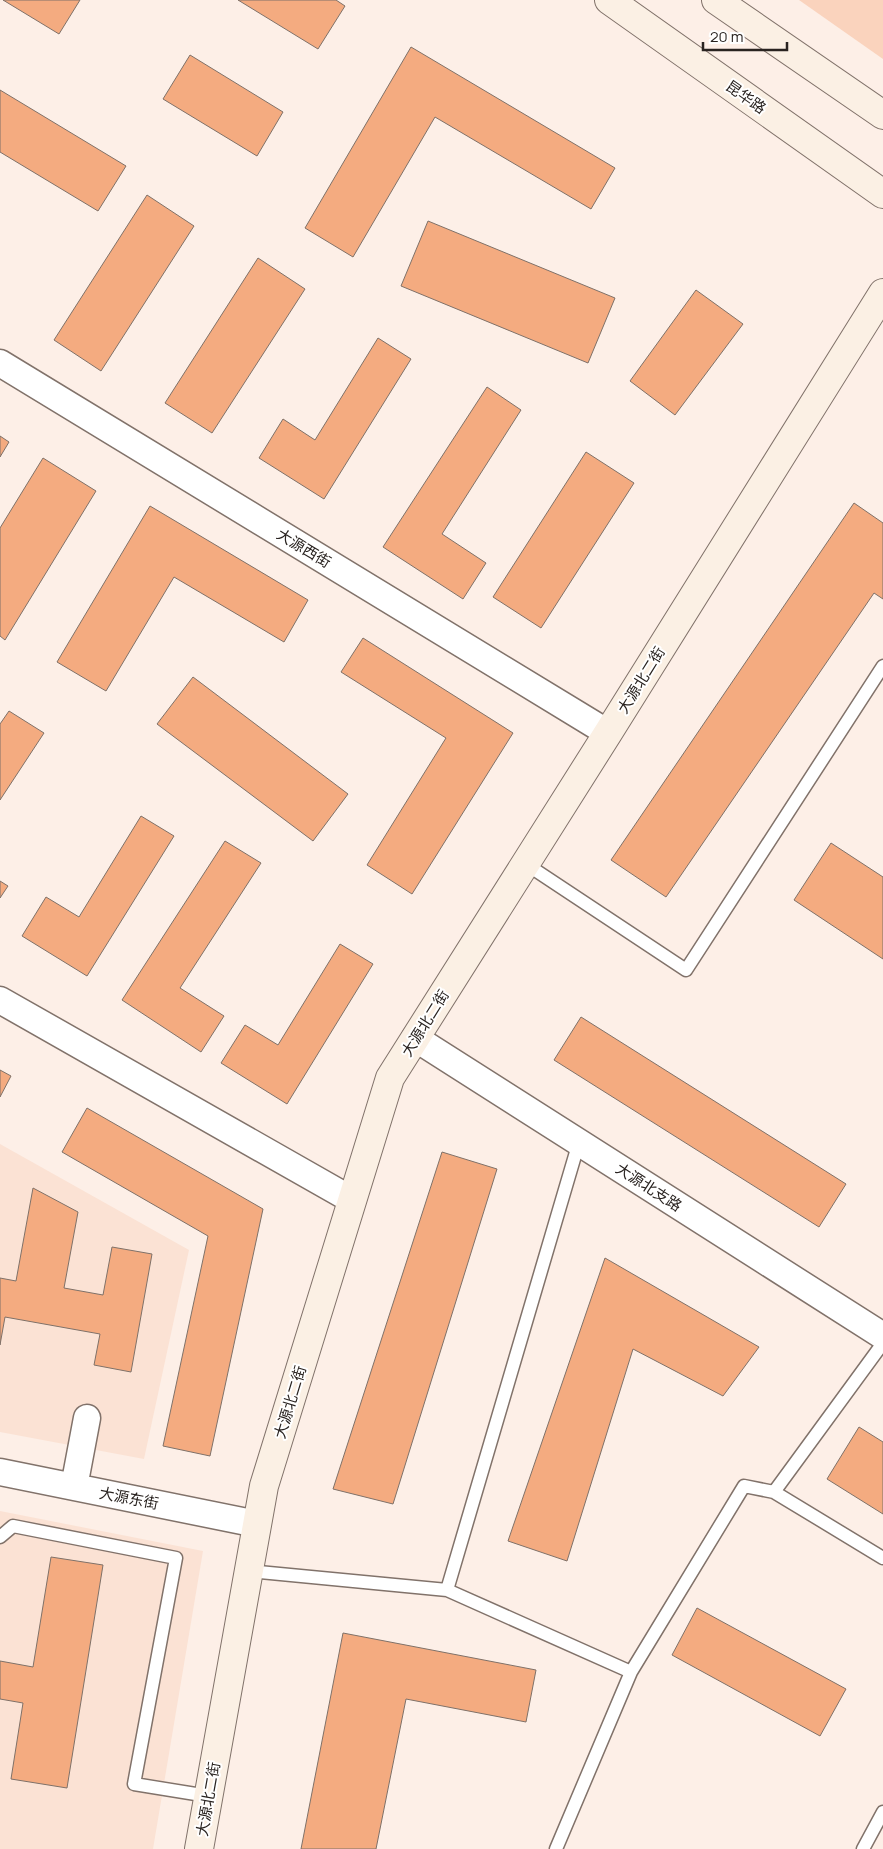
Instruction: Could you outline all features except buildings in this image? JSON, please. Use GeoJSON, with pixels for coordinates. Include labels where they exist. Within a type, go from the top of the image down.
{"type":"FeatureCollection","features":[{"type":"Feature","properties":{"kind":"street","name":"昆华路"},"geometry":{"type":"LineString","coordinates":[[609,0],[883,194]]}},
{"type":"Feature","properties":{"kind":"street"},"geometry":{"type":"LineString","coordinates":[[716,0],[883,115]]}},
{"type":"Feature","properties":{"kind":"street","name":"大源北二街"},"geometry":{"type":"LineString","coordinates":[[199,1849],[264,1486],[390,1078],[883,293]]}},
{"type":"Feature","properties":{"kind":"street","name":"大源西街"},"geometry":{"type":"LineString","coordinates":[[0,363],[608,733]]}},
{"type":"Feature","properties":{"kind":"street"},"geometry":{"type":"LineString","coordinates":[[0,1000],[352,1200]]}},
{"type":"Feature","properties":{"kind":"street","name":"大源北支路"},"geometry":{"type":"LineString","coordinates":[[415,1038],[883,1336]]}},
{"type":"Feature","properties":{"kind":"street"},"geometry":{"type":"LineString","coordinates":[[74,1487],[87,1418]]}},
{"type":"Feature","properties":{"kind":"street","name":"大源东街"},"geometry":{"type":"LineString","coordinates":[[0,1472],[257,1524]]}},
{"type":"Feature","properties":{"kind":"lane"},"geometry":{"type":"LineString","coordinates":[[526,864],[686,970],[883,666]]}},
{"type":"Feature","properties":{"kind":"lane"},"geometry":{"type":"LineString","coordinates":[[446,1590],[579,1142]]}},
{"type":"Feature","properties":{"kind":"lane"},"geometry":{"type":"LineString","coordinates":[[774,1492],[883,1343]]}},
{"type":"Feature","properties":{"kind":"lane"},"geometry":{"type":"LineString","coordinates":[[556,1849],[631,1672],[744,1486],[774,1492],[883,1558]]}},
{"type":"Feature","properties":{"kind":"lane"},"geometry":{"type":"LineString","coordinates":[[0,1537],[13,1526],[176,1558],[134,1784],[208,1796]]}},
{"type":"Feature","properties":{"kind":"lane"},"geometry":{"type":"LineString","coordinates":[[248,1571],[446,1590],[631,1672]]}},
{"type":"Feature","properties":{"kind":"lane"},"geometry":{"type":"LineString","coordinates":[[863,1849],[883,1812]]}},
{"type":"Feature","properties":{"kind":"shaded area"},"geometry":{"type":"Polygon","coordinates":[[[799,0],[883,0],[883,59],[799,0]]]}},
{"type":"Feature","properties":{"kind":"shaded area"},"geometry":{"type":"Polygon","coordinates":[[[0,1144],[189,1250],[144,1459],[0,1432],[0,1144]]]}},
{"type":"Feature","properties":{"kind":"shaded area"},"geometry":{"type":"Polygon","coordinates":[[[0,1511],[203,1551],[153,1849],[0,1849],[0,1511]]]}}]}
